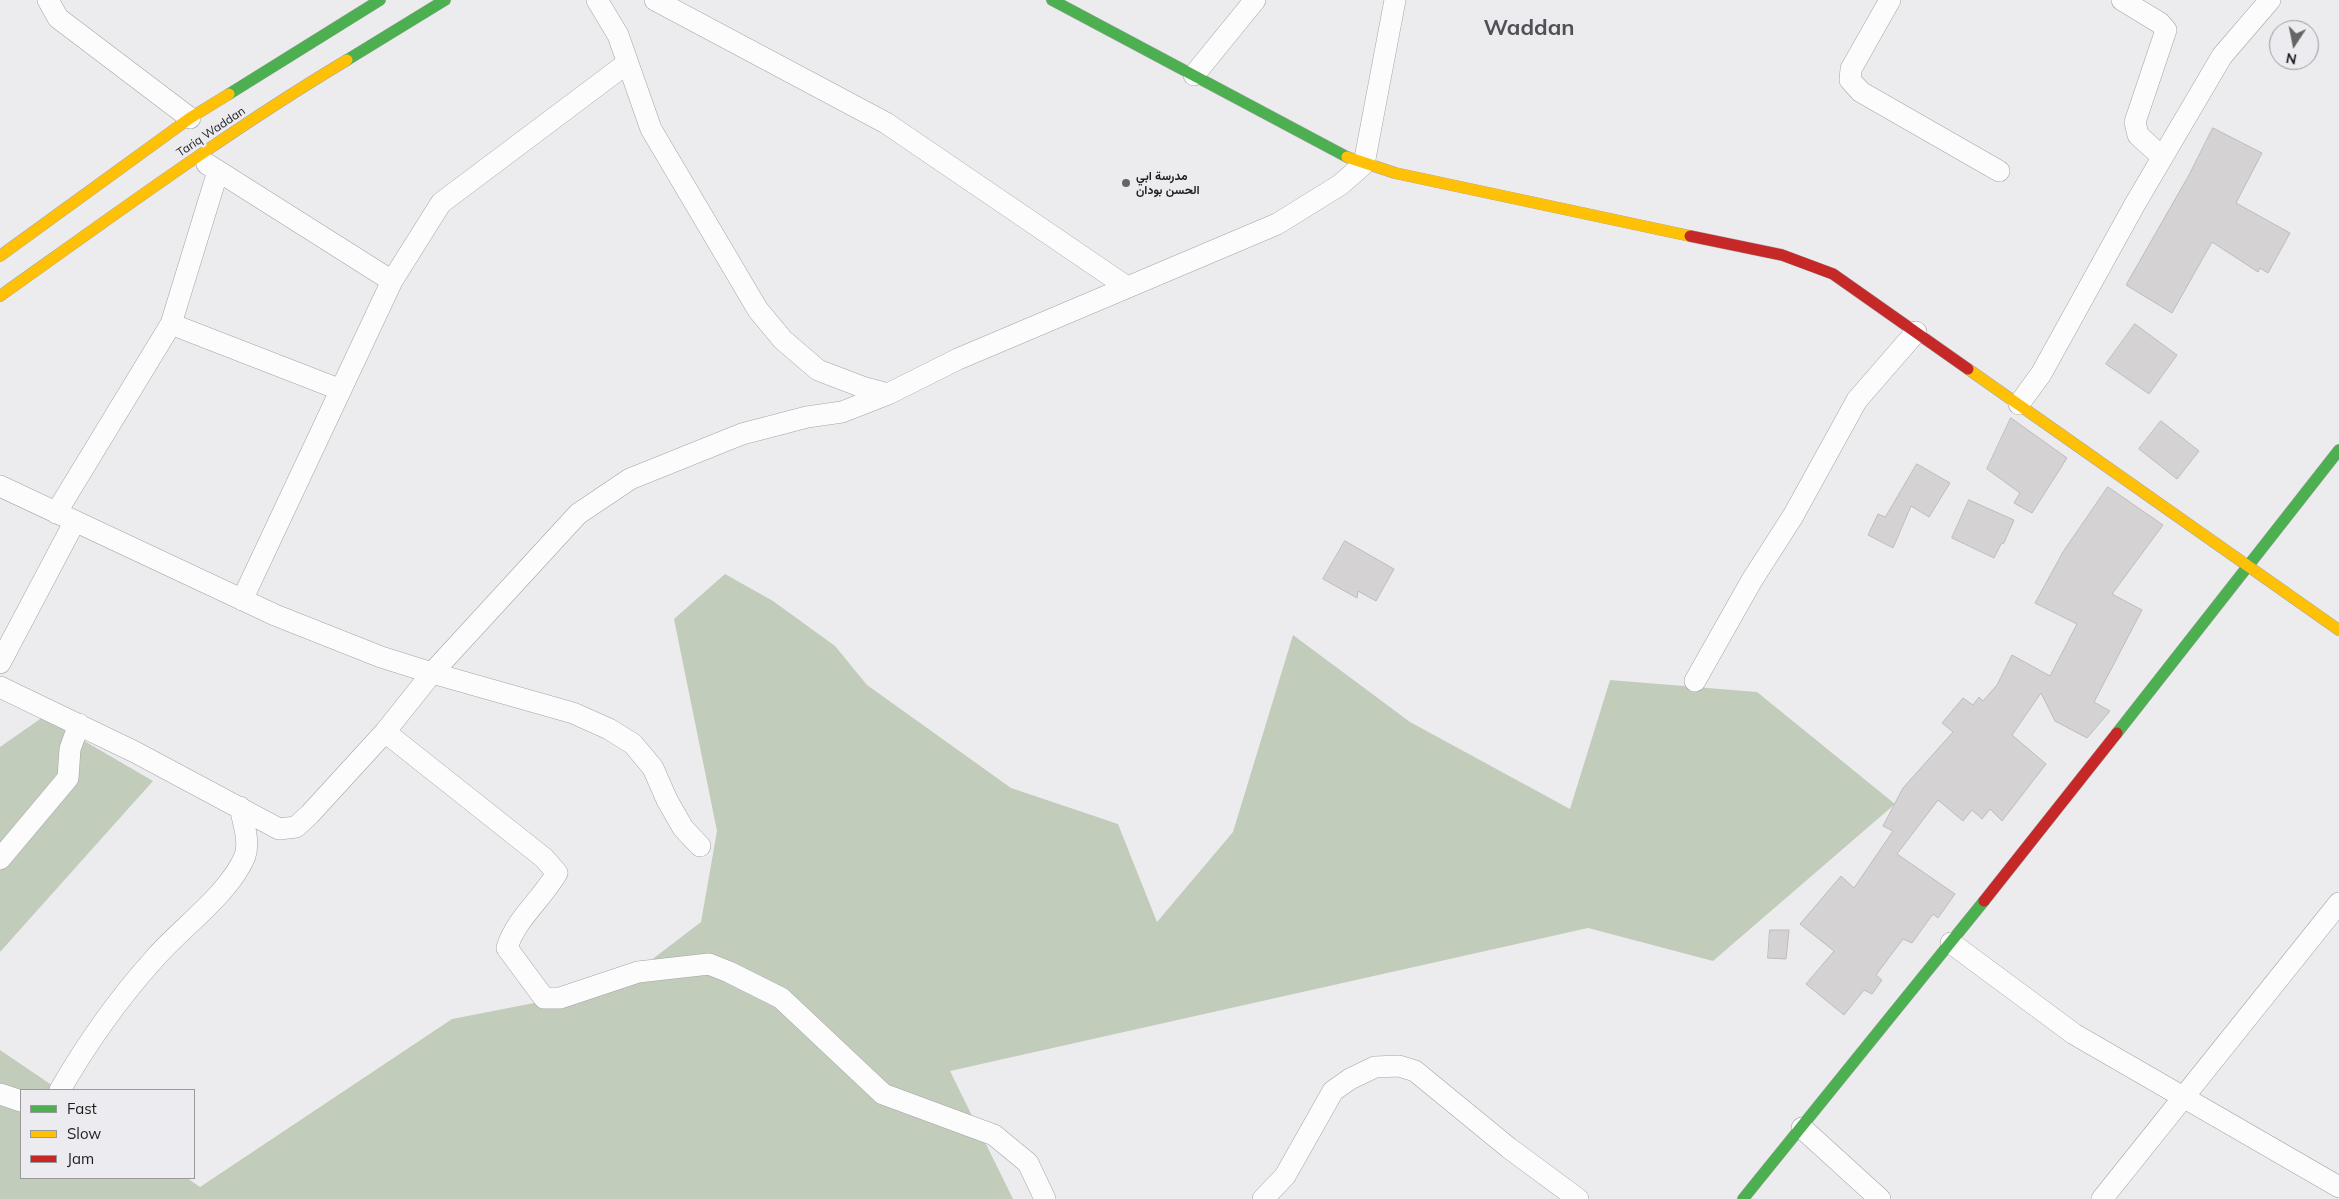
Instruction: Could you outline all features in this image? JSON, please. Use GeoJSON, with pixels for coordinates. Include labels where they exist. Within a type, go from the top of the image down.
{"type":"FeatureCollection","features":[{"type":"Feature","properties":{"kind":"street"},"geometry":{"type":"LineString","coordinates":[[48,0],[58,18],[190,118]]}},
{"type":"Feature","properties":{"kind":"street","name":"Tariq Waddan"},"geometry":{"type":"LineString","coordinates":[[0,256],[190,118],[380,0]]}},
{"type":"Feature","properties":{"kind":"street","name":"Tariq Waddan"},"geometry":{"type":"LineString","coordinates":[[0,296],[305,85],[445,0]]}},
{"type":"Feature","properties":{"kind":"street"},"geometry":{"type":"LineString","coordinates":[[597,0],[618,35],[626,64],[651,129],[758,310],[783,340],[818,370],[864,388],[888,394]]}},
{"type":"Feature","properties":{"kind":"street"},"geometry":{"type":"LineString","coordinates":[[655,0],[886,123],[1127,287]]}},
{"type":"Feature","properties":{"kind":"street"},"geometry":{"type":"LineString","coordinates":[[1052,0],[1364,164],[1404,175],[1782,254],[1833,274],[2339,630]]}},
{"type":"Feature","properties":{"kind":"street"},"geometry":{"type":"LineString","coordinates":[[1194,75],[1255,0]]}},
{"type":"Feature","properties":{"kind":"street"},"geometry":{"type":"LineString","coordinates":[[5,694],[79,724],[279,829],[296,826],[310,814],[385,732],[432,673],[578,514],[630,479],[742,434],[807,417],[842,412],[888,394],[958,359],[1277,224],[1340,185],[1364,164],[1396,0]]}},
{"type":"Feature","properties":{"kind":"street"},"geometry":{"type":"LineString","coordinates":[[1890,0],[1851,69],[1850,80],[1861,92],[1999,171]]}},
{"type":"Feature","properties":{"kind":"street"},"geometry":{"type":"LineString","coordinates":[[2122,0],[2160,22],[2166,30],[2135,122],[2138,135],[2162,157]]}},
{"type":"Feature","properties":{"kind":"street"},"geometry":{"type":"LineString","coordinates":[[2019,404],[2041,374],[2162,157],[2222,56],[2270,0]]}},
{"type":"Feature","properties":{"kind":"street"},"geometry":{"type":"LineString","coordinates":[[242,600],[392,281],[441,203],[626,64]]}},
{"type":"Feature","properties":{"kind":"street"},"geometry":{"type":"LineString","coordinates":[[197,158],[392,281]]}},
{"type":"Feature","properties":{"kind":"street"},"geometry":{"type":"LineString","coordinates":[[0,663],[65,517],[171,324],[218,171]]}},
{"type":"Feature","properties":{"kind":"street"},"geometry":{"type":"LineString","coordinates":[[171,324],[341,390]]}},
{"type":"Feature","properties":{"kind":"street"},"geometry":{"type":"LineString","coordinates":[[1695,681],[1752,580],[1793,516],[1857,400],[1916,332]]}},
{"type":"Feature","properties":{"kind":"street"},"geometry":{"type":"LineString","coordinates":[[1744,1199],[1951,943],[2339,450]]}},
{"type":"Feature","properties":{"kind":"street"},"geometry":{"type":"LineString","coordinates":[[0,486],[274,615],[381,657],[573,712],[609,729],[633,744],[653,768],[666,800],[683,828],[700,846]]}},
{"type":"Feature","properties":{"kind":"street"},"geometry":{"type":"LineString","coordinates":[[0,859],[68,778],[70,749],[79,724]]}},
{"type":"Feature","properties":{"kind":"street"},"geometry":{"type":"LineString","coordinates":[[385,732],[544,858],[557,873],[549,887],[511,935],[508,948],[544,998],[560,998],[638,972],[709,964],[729,972],[781,998],[883,1094],[994,1135],[1028,1163],[1045,1199]]}},
{"type":"Feature","properties":{"kind":"street"},"geometry":{"type":"LineString","coordinates":[[61,1089],[110,1013],[155,957],[227,884],[240,866],[246,854],[247,840],[240,807]]}},
{"type":"Feature","properties":{"kind":"street"},"geometry":{"type":"LineString","coordinates":[[2102,1199],[2339,902]]}},
{"type":"Feature","properties":{"kind":"street"},"geometry":{"type":"LineString","coordinates":[[1951,943],[2074,1034],[2339,1188]]}},
{"type":"Feature","properties":{"kind":"street"},"geometry":{"type":"LineString","coordinates":[[1263,1199],[1285,1176],[1333,1091],[1350,1079],[1375,1067],[1399,1066],[1415,1071],[1509,1148],[1578,1199]]}},
{"type":"Feature","properties":{"kind":"street"},"geometry":{"type":"LineString","coordinates":[[0,1094],[20,1101]]}},
{"type":"Feature","properties":{"kind":"street"},"geometry":{"type":"LineString","coordinates":[[1802,1128],[1880,1199]]}},
{"type":"Feature","properties":{"kind":"green space"},"geometry":{"type":"Polygon","coordinates":[[[725,574],[773,601],[835,646],[867,685],[1011,788],[1118,824],[1157,922],[1233,832],[1293,635],[1410,722],[1570,809],[1610,680],[1757,692],[1895,804],[1713,961],[1588,928],[950,1071],[1013,1199],[0,1199],[0,1050],[58,1089],[20,1089],[20,1179],[188,1179],[200,1187],[452,1019],[616,987],[701,922],[717,831],[674,619],[725,574]]]}},
{"type":"Feature","properties":{"kind":"green space"},"geometry":{"type":"Polygon","coordinates":[[[43,717],[153,781],[0,952],[0,747],[43,717]]]}},
{"type":"Feature","properties":{"kind":"building"},"geometry":{"type":"Polygon","coordinates":[[[2213,128],[2262,153],[2236,203],[2290,233],[2268,273],[2260,268],[2258,272],[2212,242],[2172,313],[2126,285],[2189,175],[2213,128]]]}},
{"type":"Feature","properties":{"kind":"building"},"geometry":{"type":"Polygon","coordinates":[[[2135,324],[2177,355],[2149,394],[2106,364],[2135,324]]]}},
{"type":"Feature","properties":{"kind":"building"},"geometry":{"type":"Polygon","coordinates":[[[2011,418],[2067,458],[2032,513],[2014,503],[2020,493],[1987,469],[2011,418]]]}},
{"type":"Feature","properties":{"kind":"building"},"geometry":{"type":"Polygon","coordinates":[[[2161,421],[2199,451],[2177,479],[2139,449],[2161,421]]]}},
{"type":"Feature","properties":{"kind":"building"},"geometry":{"type":"Polygon","coordinates":[[[1917,464],[1950,483],[1929,517],[1911,506],[1893,548],[1868,535],[1878,514],[1885,517],[1917,464]]]}},
{"type":"Feature","properties":{"kind":"building"},"geometry":{"type":"Polygon","coordinates":[[[2108,487],[2163,525],[2112,594],[2142,610],[2094,702],[2110,711],[2087,738],[2055,721],[2041,693],[2012,735],[2046,764],[2002,821],[1990,809],[1982,819],[1972,810],[1963,821],[1938,800],[1897,854],[1955,894],[1938,918],[1933,914],[1912,943],[1903,939],[1876,975],[1882,980],[1872,994],[1864,990],[1844,1015],[1806,984],[1834,951],[1800,924],[1841,876],[1854,888],[1893,831],[1883,826],[1903,788],[1953,732],[1942,723],[1963,698],[1973,705],[1979,697],[1983,701],[1997,685],[2012,655],[2050,676],[2077,624],[2035,603],[2063,552],[2108,487]]]}},
{"type":"Feature","properties":{"kind":"building"},"geometry":{"type":"Polygon","coordinates":[[[1969,500],[2014,520],[2004,543],[2001,544],[1994,558],[1952,538],[1969,500]]]}},
{"type":"Feature","properties":{"kind":"building"},"geometry":{"type":"Polygon","coordinates":[[[1345,541],[1394,569],[1376,601],[1358,591],[1357,598],[1323,579],[1345,541]]]}},
{"type":"Feature","properties":{"kind":"building"},"geometry":{"type":"Polygon","coordinates":[[[1770,930],[1789,930],[1786,959],[1768,958],[1770,930]]]}},
{"type":"Feature","properties":{"kind":"traffic: fast"},"geometry":{"type":"LineString","coordinates":[[229,94],[380,0]]}},
{"type":"Feature","properties":{"kind":"traffic: fast"},"geometry":{"type":"LineString","coordinates":[[347,60],[445,0]]}},
{"type":"Feature","properties":{"kind":"traffic: fast"},"geometry":{"type":"LineString","coordinates":[[1052,0],[1347,157]]}},
{"type":"Feature","properties":{"kind":"traffic: fast"},"geometry":{"type":"LineString","coordinates":[[2117,733],[2339,450]]}},
{"type":"Feature","properties":{"kind":"traffic: fast"},"geometry":{"type":"LineString","coordinates":[[1743,1199],[1984,901]]}},
{"type":"Feature","properties":{"kind":"traffic: slow"},"geometry":{"type":"LineString","coordinates":[[0,296],[215,145],[302,87],[347,60]]}},
{"type":"Feature","properties":{"kind":"traffic: slow"},"geometry":{"type":"LineString","coordinates":[[0,256],[190,118],[229,94]]}},
{"type":"Feature","properties":{"kind":"traffic: slow"},"geometry":{"type":"LineString","coordinates":[[1347,157],[1395,173],[1690,236]]}},
{"type":"Feature","properties":{"kind":"traffic: slow"},"geometry":{"type":"LineString","coordinates":[[1968,369],[2339,630]]}},
{"type":"Feature","properties":{"kind":"traffic: jam"},"geometry":{"type":"LineString","coordinates":[[1690,236],[1782,255],[1833,274],[1968,369]]}},
{"type":"Feature","properties":{"kind":"traffic: jam"},"geometry":{"type":"LineString","coordinates":[[1984,901],[2117,733]]}},
{"type":"Feature","properties":{"kind":"place","name":"مدرسة ابي الحسن بودان"},"geometry":{"type":"Point","coordinates":[1126,183]}},
{"type":"Feature","properties":{"kind":"district","name":"Waddan"},"geometry":{"type":"Point","coordinates":[1529,28]}}]}
